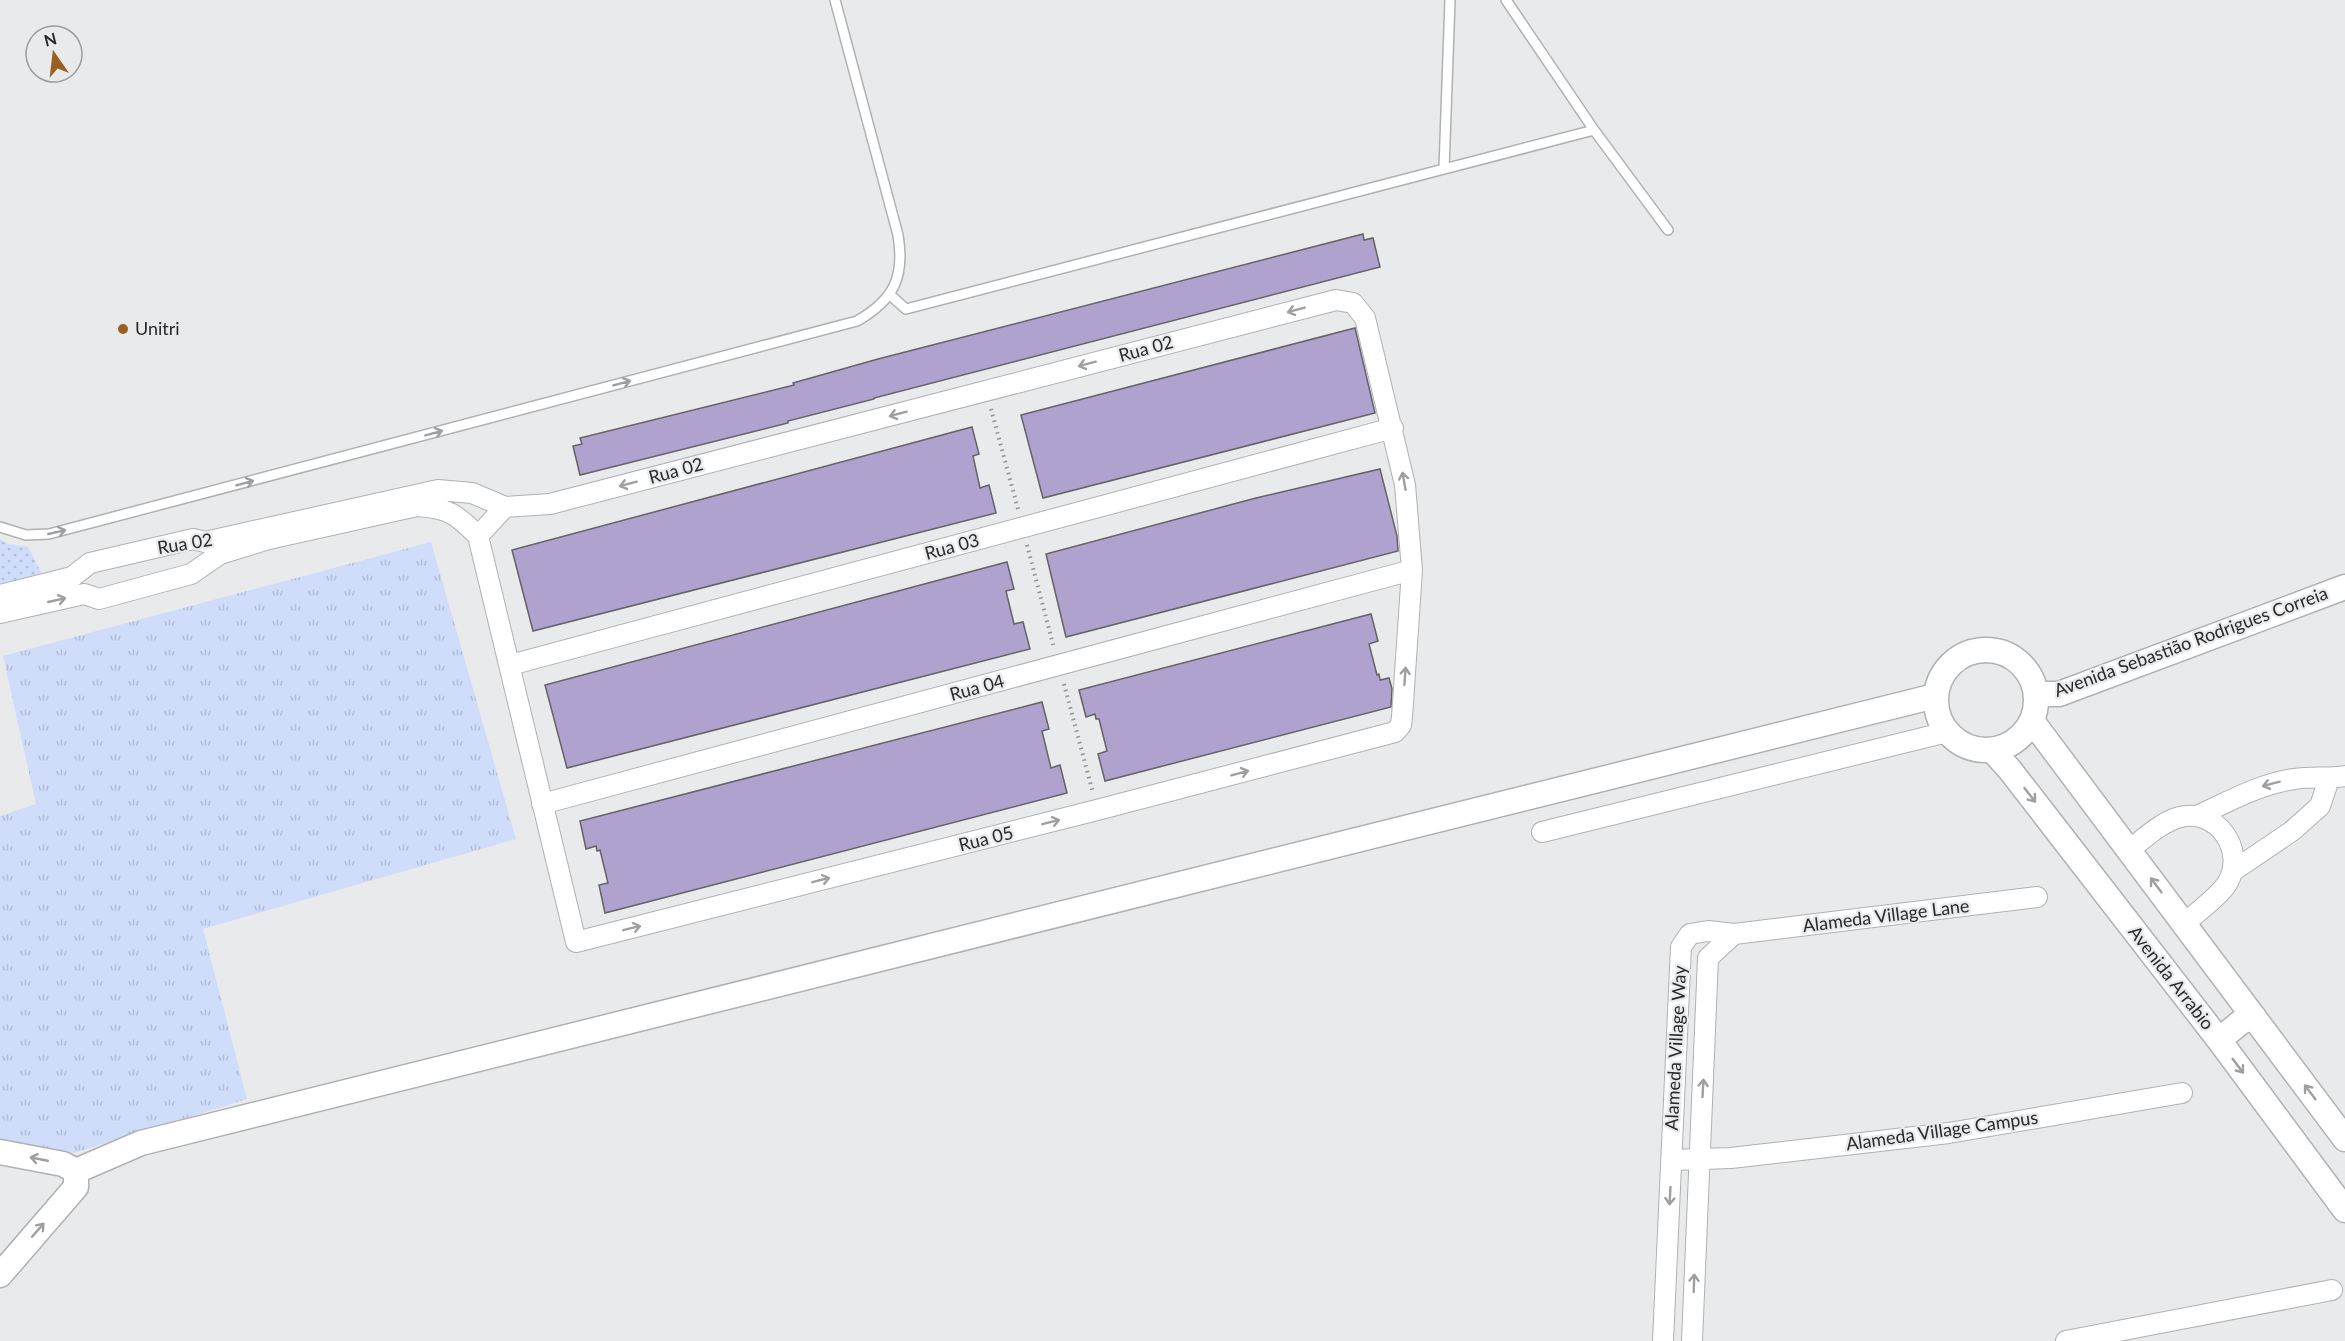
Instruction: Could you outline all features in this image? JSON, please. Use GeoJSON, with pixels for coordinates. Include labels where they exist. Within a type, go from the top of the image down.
{"type":"FeatureCollection","features":[{"type":"Feature","properties":{"kind":"street","name":"Rua 02"},"geometry":{"type":"LineString","coordinates":[[0,595],[72,577],[90,563],[193,539],[205,542],[438,490],[472,493],[505,507],[550,504],[1336,300],[1353,303],[1365,318],[1393,428]]}},
{"type":"Feature","properties":{"kind":"street","name":"Rua 03"},"geometry":{"type":"LineString","coordinates":[[510,665],[1393,428]]}},
{"type":"Feature","properties":{"kind":"street"},"geometry":{"type":"LineString","coordinates":[[1393,428],[1405,484],[1412,570]]}},
{"type":"Feature","properties":{"kind":"street"},"geometry":{"type":"LineString","coordinates":[[460,518],[472,493]]}},
{"type":"Feature","properties":{"kind":"street"},"geometry":{"type":"LineString","coordinates":[[0,613],[84,594],[99,598],[191,574],[220,554],[269,539],[417,506],[440,508],[460,518],[478,536],[542,804]]}},
{"type":"Feature","properties":{"kind":"street"},"geometry":{"type":"LineString","coordinates":[[478,536],[505,507]]}},
{"type":"Feature","properties":{"kind":"street","name":"Rua 04"},"geometry":{"type":"LineString","coordinates":[[542,804],[1412,570]]}},
{"type":"Feature","properties":{"kind":"street","name":"Rua 05"},"geometry":{"type":"LineString","coordinates":[[542,804],[576,942],[1395,732],[1401,725],[1402,717],[1412,570]]}},
{"type":"Feature","properties":{"kind":"street","name":"Avenida Sebastião Rodrigues Correia"},"geometry":{"type":"LineString","coordinates":[[2036,694],[2059,694],[2345,587]]}},
{"type":"Feature","properties":{"kind":"street"},"geometry":{"type":"LineString","coordinates":[[1991,650],[2016,660],[2033,681],[2036,694],[2032,721],[2025,732],[2015,742],[1992,750],[1967,747],[1956,741],[1940,722],[1935,696],[1938,683],[1954,662],[1965,654],[1991,650]]}},
{"type":"Feature","properties":{"kind":"street"},"geometry":{"type":"LineString","coordinates":[[76,1171],[141,1143],[1935,696]]}},
{"type":"Feature","properties":{"kind":"street"},"geometry":{"type":"LineString","coordinates":[[2032,721],[2345,1139]]}},
{"type":"Feature","properties":{"kind":"street"},"geometry":{"type":"LineString","coordinates":[[1542,832],[1947,732]]}},
{"type":"Feature","properties":{"kind":"street","name":"Avenida Arrabio"},"geometry":{"type":"LineString","coordinates":[[1992,750],[2010,770],[2219,1040],[2345,1210]]}},
{"type":"Feature","properties":{"kind":"street"},"geometry":{"type":"LineString","coordinates":[[2198,816],[2263,786],[2295,778],[2337,778]]}},
{"type":"Feature","properties":{"kind":"street"},"geometry":{"type":"LineString","coordinates":[[2233,871],[2292,831],[2320,806],[2337,778]]}},
{"type":"Feature","properties":{"kind":"street"},"geometry":{"type":"LineString","coordinates":[[2130,850],[2169,820],[2183,816],[2198,816],[2211,821],[2223,830],[2231,842],[2234,856],[2233,871],[2228,884],[2184,924]]}},
{"type":"Feature","properties":{"kind":"street","name":"Alameda Village Lane"},"geometry":{"type":"LineString","coordinates":[[1734,934],[2037,897]]}},
{"type":"Feature","properties":{"kind":"street","name":"Alameda Village Way"},"geometry":{"type":"LineString","coordinates":[[1663,1341],[1681,947],[1690,934],[1707,931],[1734,934]]}},
{"type":"Feature","properties":{"kind":"street","name":"Alameda Village Way"},"geometry":{"type":"LineString","coordinates":[[1692,1341],[1708,958],[1734,934]]}},
{"type":"Feature","properties":{"kind":"street"},"geometry":{"type":"LineString","coordinates":[[2219,1040],[2241,1022],[2254,1017]]}},
{"type":"Feature","properties":{"kind":"street","name":"Alameda Village Campus"},"geometry":{"type":"LineString","coordinates":[[1671,1160],[1731,1158],[1949,1133],[2182,1093]]}},
{"type":"Feature","properties":{"kind":"street"},"geometry":{"type":"LineString","coordinates":[[0,1152],[63,1164],[76,1171]]}},
{"type":"Feature","properties":{"kind":"street"},"geometry":{"type":"LineString","coordinates":[[0,1275],[76,1187],[76,1171]]}},
{"type":"Feature","properties":{"kind":"street"},"geometry":{"type":"LineString","coordinates":[[2067,1341],[2332,1290]]}},
{"type":"Feature","properties":{"kind":"lane"},"geometry":{"type":"LineString","coordinates":[[0,527],[26,535],[49,534],[857,321],[875,310],[890,295],[899,276],[902,256],[835,0]]}},
{"type":"Feature","properties":{"kind":"lane"},"geometry":{"type":"LineString","coordinates":[[1444,169],[1450,0]]}},
{"type":"Feature","properties":{"kind":"lane"},"geometry":{"type":"LineString","coordinates":[[1506,0],[1594,130],[1668,230]]}},
{"type":"Feature","properties":{"kind":"lane"},"geometry":{"type":"LineString","coordinates":[[890,295],[906,309],[1594,130]]}},
{"type":"Feature","properties":{"kind":"path"},"geometry":{"type":"LineString","coordinates":[[987,390],[1097,810]]}},
{"type":"Feature","properties":{"kind":"green space"},"geometry":{"type":"Polygon","coordinates":[[[0,539],[8,544],[28,547],[42,574],[0,584],[0,539]]]}},
{"type":"Feature","properties":{"kind":"green space"},"geometry":{"type":"Polygon","coordinates":[[[431,542],[516,839],[203,929],[247,1099],[74,1153],[0,1140],[0,816],[36,804],[3,656],[431,542]]]}},
{"type":"Feature","properties":{"kind":"building"},"geometry":{"type":"Polygon","coordinates":[[[1363,234],[1364,240],[1373,238],[1380,267],[874,398],[788,421],[788,423],[580,475],[573,446],[582,444],[580,438],[794,385],[793,383],[878,359],[1363,234]]]}},
{"type":"Feature","properties":{"kind":"building"},"geometry":{"type":"Polygon","coordinates":[[[1355,328],[1375,413],[1043,498],[1021,415],[1355,328]]]}},
{"type":"Feature","properties":{"kind":"building"},"geometry":{"type":"Polygon","coordinates":[[[972,427],[979,454],[973,456],[980,488],[989,485],[996,513],[533,631],[512,550],[972,427]]]}},
{"type":"Feature","properties":{"kind":"building"},"geometry":{"type":"Polygon","coordinates":[[[1380,469],[1397,536],[1398,551],[1066,637],[1046,554],[1256,498],[1380,469]]]}},
{"type":"Feature","properties":{"kind":"building"},"geometry":{"type":"Polygon","coordinates":[[[1007,562],[1014,589],[1006,591],[1014,624],[1023,622],[1030,649],[567,768],[545,685],[1007,562]]]}},
{"type":"Feature","properties":{"kind":"building"},"geometry":{"type":"Polygon","coordinates":[[[1371,614],[1378,641],[1369,644],[1377,675],[1379,674],[1380,680],[1389,678],[1392,689],[1391,707],[1105,781],[1098,754],[1107,751],[1099,719],[1096,719],[1095,714],[1086,717],[1079,690],[1371,614]]]}},
{"type":"Feature","properties":{"kind":"building"},"geometry":{"type":"Polygon","coordinates":[[[1042,702],[1049,729],[1042,731],[1051,768],[1060,765],[1067,793],[605,913],[599,885],[608,883],[600,850],[597,851],[596,846],[586,849],[580,821],[1042,702]]]}},
{"type":"Feature","properties":{"kind":"place","name":"Unitri"},"geometry":{"type":"Point","coordinates":[123,329]}}]}
